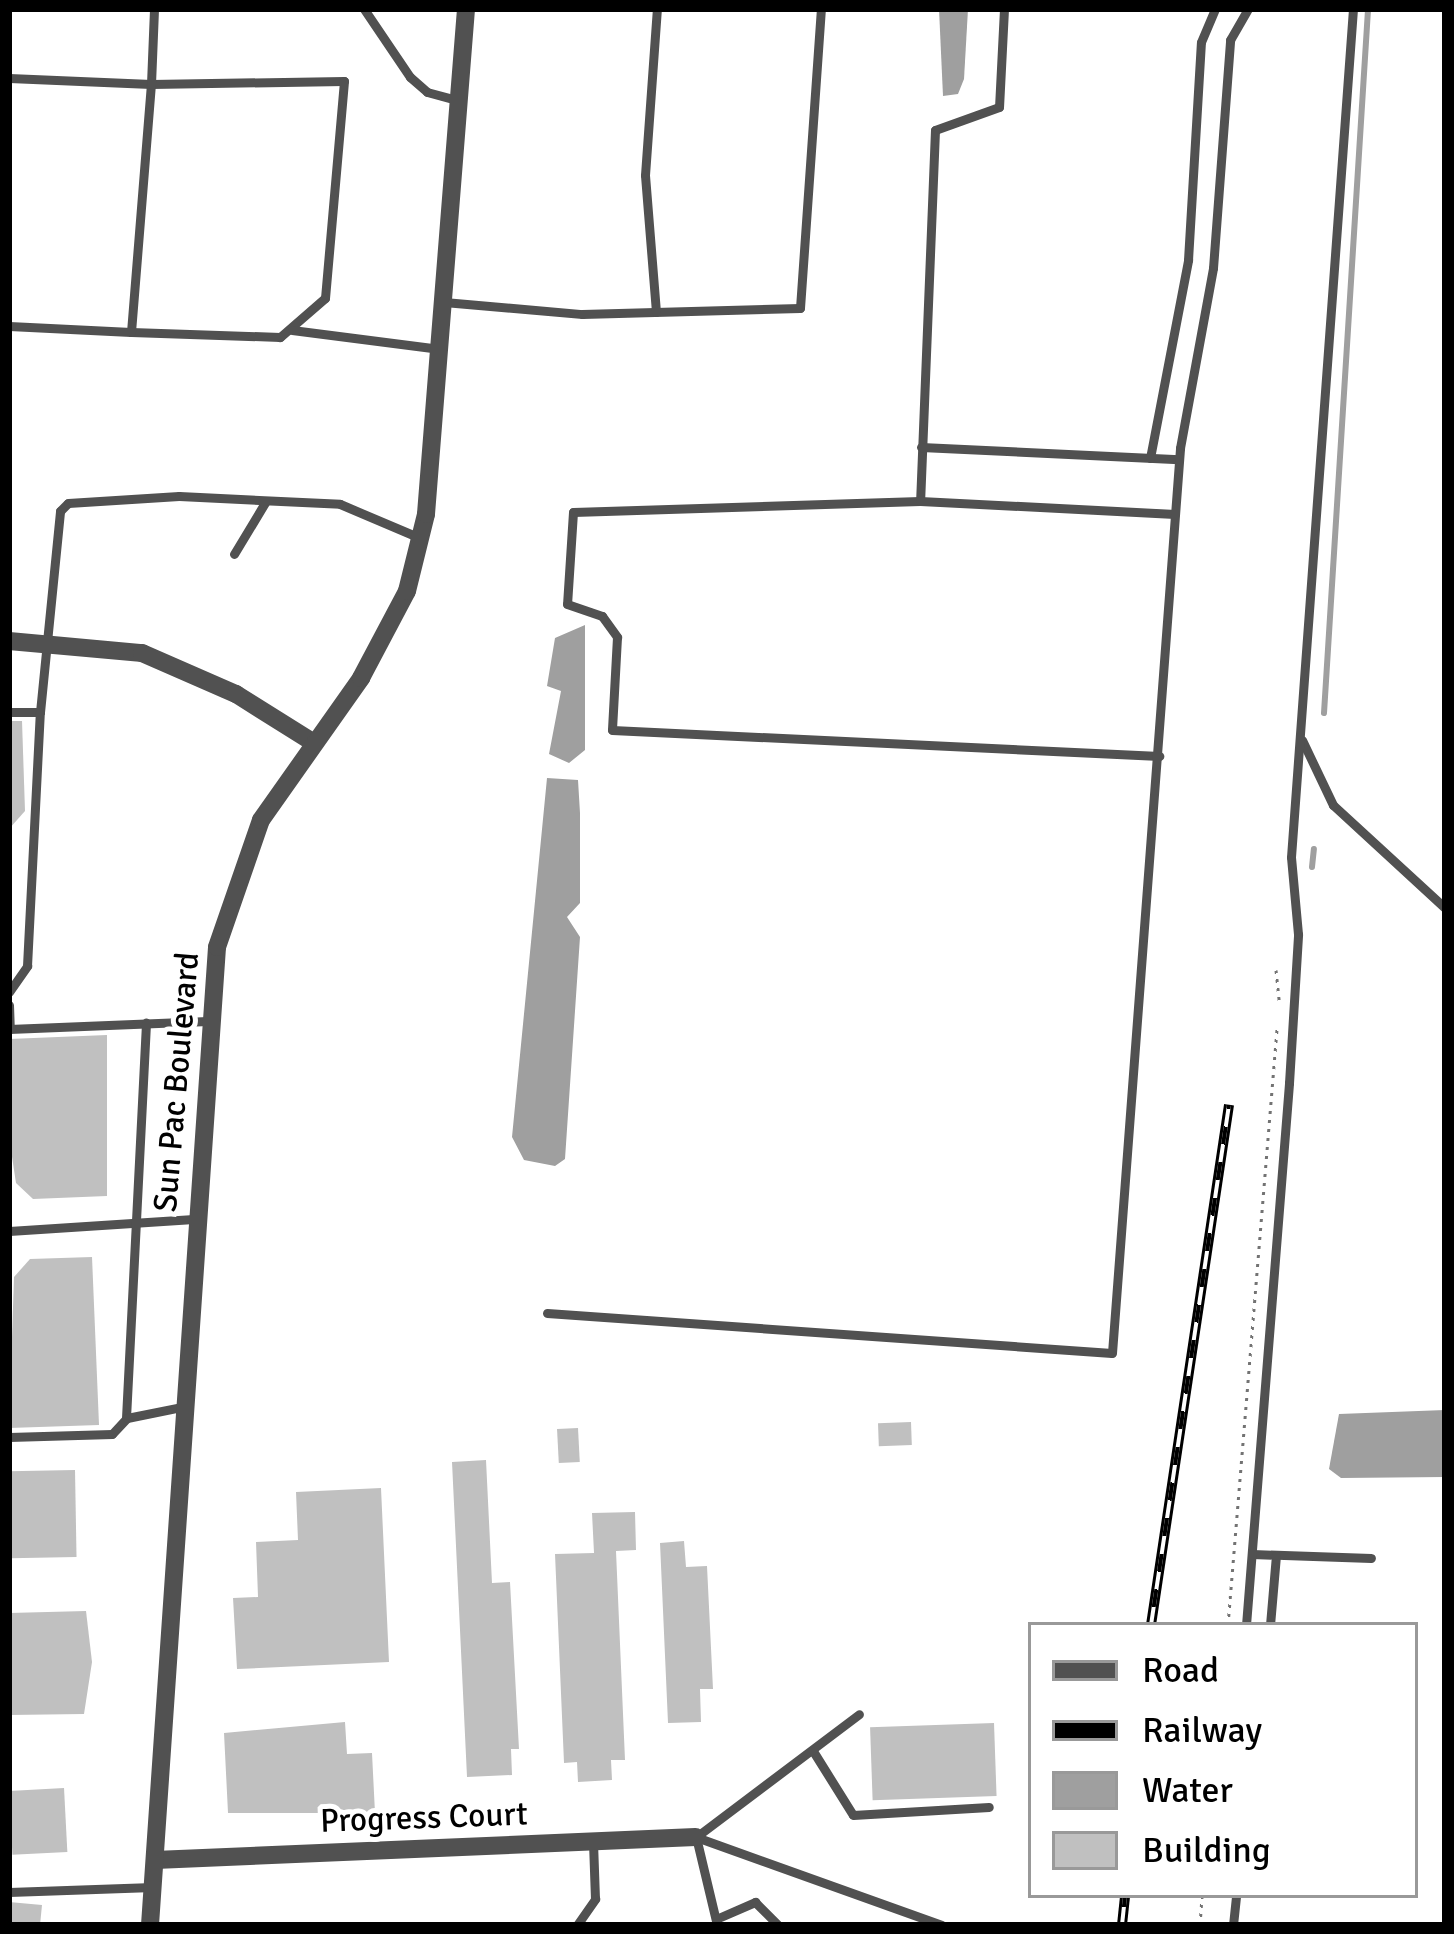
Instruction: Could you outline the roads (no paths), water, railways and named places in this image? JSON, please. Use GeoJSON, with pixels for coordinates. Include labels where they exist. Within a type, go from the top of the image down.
{"type":"FeatureCollection","features":[{"type":"Feature","properties":{"kind":"street","name":"Sun Pac Boulevard"},"geometry":{"type":"LineString","coordinates":[[150,1925],[181,1407],[217,947],[246,849],[398,609],[420,538],[466,9]]}},
{"type":"Feature","properties":{"kind":"street"},"geometry":{"type":"LineString","coordinates":[[9,641],[142,653],[236,694],[314,743]]}},
{"type":"Feature","properties":{"kind":"street","name":"Progress Court"},"geometry":{"type":"LineString","coordinates":[[155,1859],[696,1838]]}},
{"type":"Feature","properties":{"kind":"lane"},"geometry":{"type":"LineString","coordinates":[[130,332],[154,9]]}},
{"type":"Feature","properties":{"kind":"lane"},"geometry":{"type":"LineString","coordinates":[[364,9],[410,77],[427,92],[460,101]]}},
{"type":"Feature","properties":{"kind":"lane"},"geometry":{"type":"LineString","coordinates":[[656,312],[645,175],[657,9]]}},
{"type":"Feature","properties":{"kind":"lane"},"geometry":{"type":"LineString","coordinates":[[444,302],[656,312],[800,308],[821,9]]}},
{"type":"Feature","properties":{"kind":"lane"},"geometry":{"type":"LineString","coordinates":[[920,501],[935,130],[999,107],[1004,9]]}},
{"type":"Feature","properties":{"kind":"lane"},"geometry":{"type":"LineString","coordinates":[[1150,458],[1189,249],[1201,42],[1215,9]]}},
{"type":"Feature","properties":{"kind":"lane"},"geometry":{"type":"LineString","coordinates":[[547,1313],[1112,1352],[1179,459],[1213,268],[1231,40],[1248,9]]}},
{"type":"Feature","properties":{"kind":"lane"},"geometry":{"type":"LineString","coordinates":[[1246,1622],[1296,975],[1291,857],[1353,9]]}},
{"type":"Feature","properties":{"kind":"lane"},"geometry":{"type":"LineString","coordinates":[[9,78],[152,84],[344,81],[333,262],[325,298],[292,330],[260,342],[9,326]]}},
{"type":"Feature","properties":{"kind":"lane"},"geometry":{"type":"LineString","coordinates":[[292,330],[440,349]]}},
{"type":"Feature","properties":{"kind":"lane"},"geometry":{"type":"LineString","coordinates":[[921,447],[1179,459]]}},
{"type":"Feature","properties":{"kind":"lane"},"geometry":{"type":"LineString","coordinates":[[234,554],[266,501]]}},
{"type":"Feature","properties":{"kind":"lane"},"geometry":{"type":"LineString","coordinates":[[1159,756],[612,730],[617,637],[602,616],[566,604],[573,512],[920,501],[1175,514]]}},
{"type":"Feature","properties":{"kind":"lane"},"geometry":{"type":"LineString","coordinates":[[9,992],[28,966],[40,712],[51,642],[60,511],[68,503],[340,504],[420,538]]}},
{"type":"Feature","properties":{"kind":"lane"},"geometry":{"type":"LineString","coordinates":[[9,712],[40,712]]}},
{"type":"Feature","properties":{"kind":"lane"},"geometry":{"type":"LineString","coordinates":[[1300,734],[1334,805],[1445,908]]}},
{"type":"Feature","properties":{"kind":"lane"},"geometry":{"type":"LineString","coordinates":[[9,1005],[10,1029],[208,1021]]}},
{"type":"Feature","properties":{"kind":"lane"},"geometry":{"type":"LineString","coordinates":[[126,1418],[146,1023]]}},
{"type":"Feature","properties":{"kind":"lane"},"geometry":{"type":"LineString","coordinates":[[9,1232],[138,1218],[194,1219]]}},
{"type":"Feature","properties":{"kind":"lane"},"geometry":{"type":"LineString","coordinates":[[9,1437],[112,1434],[126,1418],[181,1407]]}},
{"type":"Feature","properties":{"kind":"lane"},"geometry":{"type":"LineString","coordinates":[[1252,1555],[1371,1558]]}},
{"type":"Feature","properties":{"kind":"lane"},"geometry":{"type":"LineString","coordinates":[[1270,1622],[1276,1555]]}},
{"type":"Feature","properties":{"kind":"lane"},"geometry":{"type":"LineString","coordinates":[[696,1838],[860,1714]]}},
{"type":"Feature","properties":{"kind":"lane"},"geometry":{"type":"LineString","coordinates":[[813,1751],[853,1815],[989,1807]]}},
{"type":"Feature","properties":{"kind":"lane"},"geometry":{"type":"LineString","coordinates":[[696,1838],[717,1922],[755,1902],[778,1925]]}},
{"type":"Feature","properties":{"kind":"lane"},"geometry":{"type":"LineString","coordinates":[[696,1838],[942,1925]]}},
{"type":"Feature","properties":{"kind":"lane"},"geometry":{"type":"LineString","coordinates":[[577,1925],[596,1899],[592,1842]]}},
{"type":"Feature","properties":{"kind":"lane"},"geometry":{"type":"LineString","coordinates":[[9,1892],[153,1887]]}},
{"type":"Feature","properties":{"kind":"water"},"geometry":{"type":"Polygon","coordinates":[[[939,9],[968,9],[964,79],[958,94],[943,96],[939,9]]]}},
{"type":"Feature","properties":{"kind":"water"},"geometry":{"type":"Polygon","coordinates":[[[585,625],[585,750],[569,763],[549,754],[561,691],[547,686],[555,638],[585,625]]]}},
{"type":"Feature","properties":{"kind":"water"},"geometry":{"type":"Polygon","coordinates":[[[547,778],[578,780],[580,813],[580,903],[567,917],[580,937],[565,1159],[555,1166],[524,1160],[512,1137],[547,778]]]}},
{"type":"Feature","properties":{"kind":"water"},"geometry":{"type":"Polygon","coordinates":[[[1445,1410],[1445,1477],[1341,1478],[1329,1469],[1339,1414],[1445,1410]]]}},
{"type":"Feature","properties":{"kind":"waterway"},"geometry":{"type":"LineString","coordinates":[[1324,713],[1368,9]]}},
{"type":"Feature","properties":{"kind":"waterway"},"geometry":{"type":"LineString","coordinates":[[1312,867],[1314,849]]}},
{"type":"Feature","properties":{"kind":"railway"},"geometry":{"type":"LineString","coordinates":[[1151,1622],[1229,1105]]}},
{"type":"Feature","properties":{"kind":"railway"},"geometry":{"type":"LineString","coordinates":[[1122,1925],[1125,1898]]}}]}
